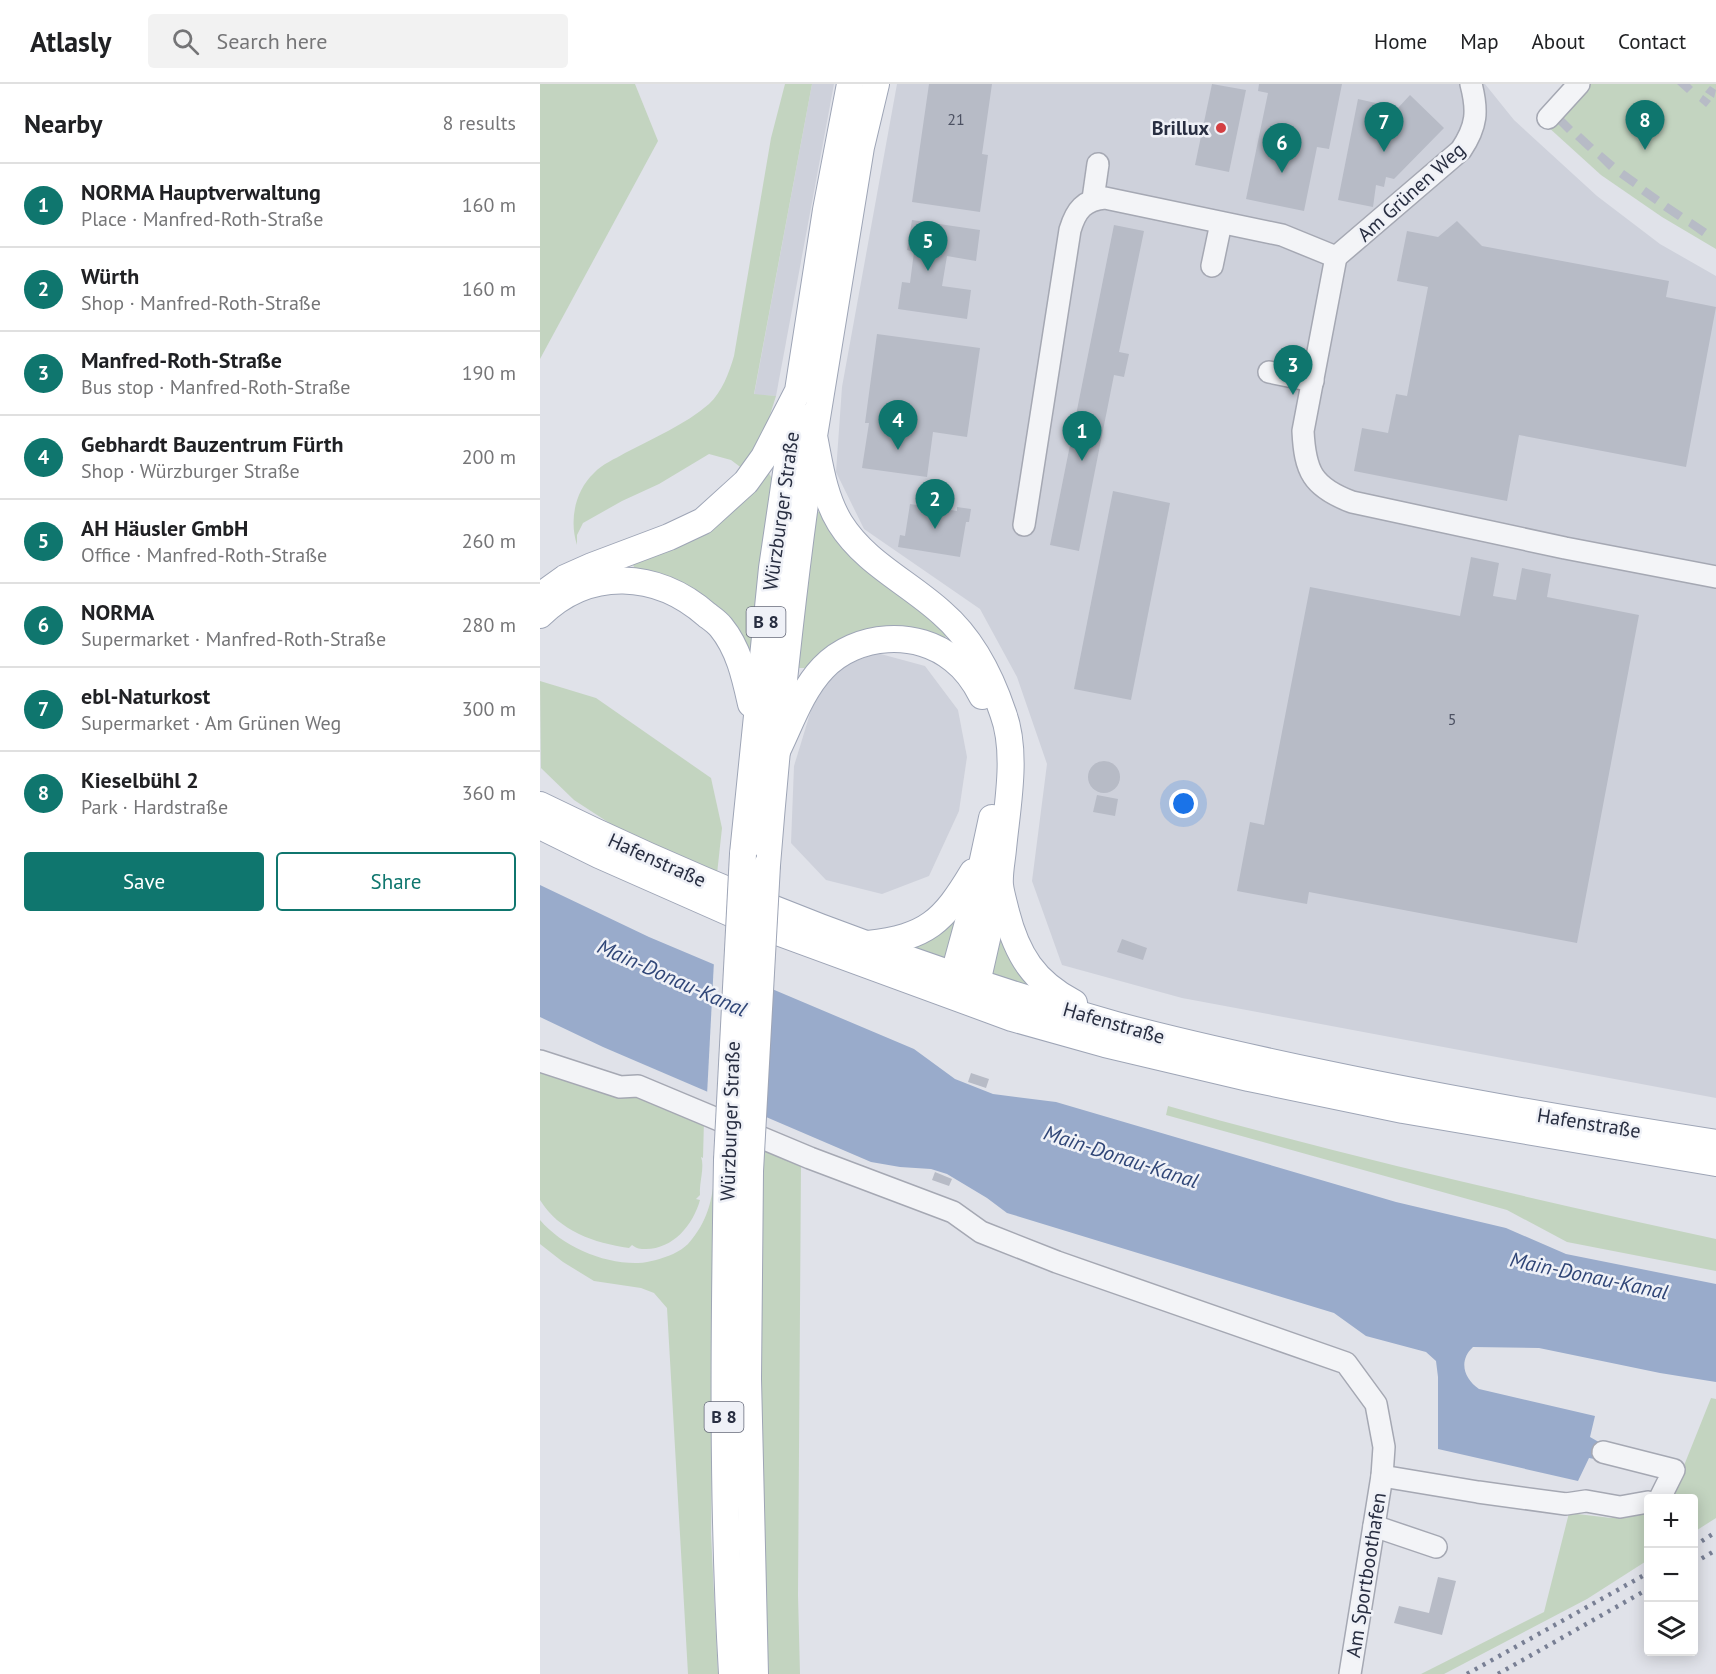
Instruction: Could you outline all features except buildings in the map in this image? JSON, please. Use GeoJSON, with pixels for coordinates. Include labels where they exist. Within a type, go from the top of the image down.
{"type":"FeatureCollection","features":[{"type":"Feature","properties":{"kind":"main road","name":"B 8"},"geometry":{"type":"LineString","coordinates":[[798,391],[826,210],[850,84]]}},
{"type":"Feature","properties":{"kind":"main road","name":"B 8"},"geometry":{"type":"LineString","coordinates":[[814,436],[861,147],[876,84]]}},
{"type":"Feature","properties":{"kind":"main road"},"geometry":{"type":"LineString","coordinates":[[540,596],[565,578],[703,521],[746,482],[764,457],[798,391]]}},
{"type":"Feature","properties":{"kind":"main road","name":"Würzburger Straße"},"geometry":{"type":"LineString","coordinates":[[732,1674],[728,1617],[723,1374],[727,1160],[743,854],[772,568],[798,391]]}},
{"type":"Feature","properties":{"kind":"main road"},"geometry":{"type":"LineString","coordinates":[[814,436],[830,504],[840,523],[854,542],[875,563],[944,614],[973,650],[997,695],[1005,717],[1010,773],[999,884],[962,989]]}},
{"type":"Feature","properties":{"kind":"main road","name":"Würzburger Straße"},"geometry":{"type":"LineString","coordinates":[[754,1674],[748,1379],[750,1171],[767,865],[776,753],[800,534],[814,436]]}},
{"type":"Feature","properties":{"kind":"main road"},"geometry":{"type":"LineString","coordinates":[[540,615],[562,596],[583,587],[609,581],[632,580],[666,588],[691,600],[721,627],[742,664],[756,722]]}},
{"type":"Feature","properties":{"kind":"main road"},"geometry":{"type":"LineString","coordinates":[[776,753],[807,689],[824,667],[847,650],[871,641],[899,639],[922,643],[952,658],[975,682],[993,730],[996,800],[984,854],[962,989]]}},
{"type":"Feature","properties":{"kind":"main road"},"geometry":{"type":"LineString","coordinates":[[540,785],[560,804],[613,841]]}},
{"type":"Feature","properties":{"kind":"main road","name":"Hafenstraße"},"geometry":{"type":"LineString","coordinates":[[540,805],[613,841],[752,901],[864,944],[962,989],[1012,1018],[1105,1044],[1249,1078],[1403,1110],[1716,1163]]}},
{"type":"Feature","properties":{"kind":"main road","name":"Hafenstraße"},"geometry":{"type":"LineString","coordinates":[[540,826],[599,855],[753,922],[962,989],[1239,1056],[1409,1091],[1716,1143]]}},
{"type":"Feature","properties":{"kind":"main road"},"geometry":{"type":"LineString","coordinates":[[864,944],[895,941],[919,932],[943,916],[959,896],[984,854]]}},
{"type":"Feature","properties":{"kind":"main road"},"geometry":{"type":"LineString","coordinates":[[999,884],[1017,944],[1034,974],[1055,992],[1117,1025]]}},
{"type":"Feature","properties":{"kind":"street","name":"Am Grünen Weg"},"geometry":{"type":"LineString","coordinates":[[1336,257],[1461,150],[1470,137],[1475,122],[1476,105],[1471,84]]}},
{"type":"Feature","properties":{"kind":"street"},"geometry":{"type":"LineString","coordinates":[[1548,118],[1579,84]]}},
{"type":"Feature","properties":{"kind":"street"},"geometry":{"type":"LineString","coordinates":[[1093,199],[1098,164]]}},
{"type":"Feature","properties":{"kind":"street"},"geometry":{"type":"LineString","coordinates":[[1024,525],[1070,230],[1074,217],[1082,205],[1093,199],[1106,198],[1282,235],[1336,257],[1303,431],[1304,458],[1313,477],[1335,496],[1352,502],[1553,546],[1716,577]]}},
{"type":"Feature","properties":{"kind":"street"},"geometry":{"type":"LineString","coordinates":[[1212,266],[1221,223]]}},
{"type":"Feature","properties":{"kind":"street"},"geometry":{"type":"LineString","coordinates":[[1269,372],[1313,381]]}},
{"type":"Feature","properties":{"kind":"street","name":"Am Sportboothafen"},"geometry":{"type":"LineString","coordinates":[[540,1061],[620,1087],[638,1086],[810,1158],[953,1212],[981,1232],[1057,1262],[1346,1363],[1376,1404],[1384,1447],[1382,1476],[1350,1674]]}},
{"type":"Feature","properties":{"kind":"street"},"geometry":{"type":"LineString","coordinates":[[1603,1452],[1674,1470],[1662,1494]]}},
{"type":"Feature","properties":{"kind":"street"},"geometry":{"type":"LineString","coordinates":[[1382,1476],[1566,1504],[1586,1501],[1620,1507],[1644,1503]]}},
{"type":"Feature","properties":{"kind":"street"},"geometry":{"type":"LineString","coordinates":[[1374,1526],[1436,1547]]}},
{"type":"Feature","properties":{"kind":"shaded area"},"geometry":{"type":"Polygon","coordinates":[[[812,84],[834,84],[776,396],[754,395],[812,84]]]}},
{"type":"Feature","properties":{"kind":"shaded area"},"geometry":{"type":"Polygon","coordinates":[[[897,84],[1485,84],[1514,120],[1597,196],[1660,244],[1716,276],[1716,1098],[1182,998],[1062,965],[1032,881],[1047,764],[1017,677],[980,609],[864,529],[836,472],[842,387],[897,84]]]}},
{"type":"Feature","properties":{"kind":"shaded area"},"geometry":{"type":"Polygon","coordinates":[[[877,653],[925,666],[958,710],[967,757],[959,811],[929,876],[882,894],[826,880],[791,843],[794,766],[812,707],[837,668],[877,653]]]}},
{"type":"Feature","properties":{"kind":"green space"},"geometry":{"type":"Polygon","coordinates":[[[540,84],[635,84],[658,141],[540,359],[540,84]]]}},
{"type":"Feature","properties":{"kind":"green space"},"geometry":{"type":"Polygon","coordinates":[[[785,84],[812,84],[754,394],[776,396],[763,437],[743,469],[731,460],[709,454],[659,484],[583,523],[577,535],[577,545],[574,526],[575,506],[587,480],[609,462],[668,431],[700,411],[714,399],[725,382],[734,356],[771,138],[785,84]]]}},
{"type":"Feature","properties":{"kind":"green space"},"geometry":{"type":"Polygon","coordinates":[[[1586,84],[1716,84],[1716,249],[1662,217],[1601,175],[1547,126],[1586,84]]]}},
{"type":"Feature","properties":{"kind":"green space"},"geometry":{"type":"Polygon","coordinates":[[[768,471],[773,481],[753,650],[746,652],[637,572],[633,565],[634,559],[768,471]]]}},
{"type":"Feature","properties":{"kind":"green space"},"geometry":{"type":"Polygon","coordinates":[[[816,511],[822,513],[943,629],[946,636],[944,639],[826,653],[805,668],[799,668],[795,664],[816,511]]]}},
{"type":"Feature","properties":{"kind":"green space"},"geometry":{"type":"Polygon","coordinates":[[[540,681],[596,698],[711,778],[722,828],[717,874],[617,828],[574,800],[541,768],[540,681]]]}},
{"type":"Feature","properties":{"kind":"green space"},"geometry":{"type":"Polygon","coordinates":[[[958,914],[945,959],[905,944],[958,914]]]}},
{"type":"Feature","properties":{"kind":"green space"},"geometry":{"type":"Polygon","coordinates":[[[996,926],[1032,989],[990,974],[996,926]]]}},
{"type":"Feature","properties":{"kind":"green space"},"geometry":{"type":"Polygon","coordinates":[[[540,1070],[643,1098],[704,1120],[700,1195],[696,1199],[700,1200],[687,1226],[673,1240],[656,1248],[646,1249],[632,1245],[629,1248],[603,1243],[578,1234],[548,1211],[540,1200],[540,1070]]]}},
{"type":"Feature","properties":{"kind":"green space"},"geometry":{"type":"Polygon","coordinates":[[[1168,1106],[1441,1177],[1716,1239],[1716,1271],[1567,1242],[1507,1210],[1166,1115],[1168,1106]]]}},
{"type":"Feature","properties":{"kind":"green space"},"geometry":{"type":"Polygon","coordinates":[[[764,1148],[801,1165],[798,1595],[800,1674],[769,1674],[762,1551],[759,1308],[764,1148]]]}},
{"type":"Feature","properties":{"kind":"green space"},"geometry":{"type":"Polygon","coordinates":[[[715,1172],[711,1534],[718,1674],[688,1674],[667,1308],[654,1293],[641,1288],[594,1281],[563,1262],[540,1244],[540,1220],[560,1238],[597,1257],[625,1263],[656,1260],[681,1249],[695,1235],[708,1210],[715,1172]]]}},
{"type":"Feature","properties":{"kind":"green space"},"geometry":{"type":"Polygon","coordinates":[[[1711,1398],[1716,1399],[1716,1518],[1698,1529],[1698,1494],[1673,1494],[1711,1398]]]}},
{"type":"Feature","properties":{"kind":"green space"},"geometry":{"type":"Polygon","coordinates":[[[1644,1512],[1644,1563],[1587,1599],[1444,1674],[1421,1674],[1544,1612],[1569,1513],[1611,1518],[1644,1512]]]}},
{"type":"Feature","properties":{"kind":"water","name":"Main-Donau-Kanal"},"geometry":{"type":"Polygon","coordinates":[[[540,885],[649,937],[914,1049],[955,1079],[993,1094],[1056,1102],[1396,1202],[1506,1228],[1566,1254],[1716,1284],[1716,1382],[1539,1348],[1473,1347],[1468,1352],[1464,1364],[1470,1380],[1479,1389],[1595,1416],[1590,1437],[1604,1445],[1600,1460],[1589,1458],[1578,1481],[1438,1449],[1438,1377],[1436,1361],[1426,1352],[1366,1336],[1334,1313],[1007,1213],[947,1174],[931,1169],[871,1162],[603,1047],[540,1017],[540,885]]]}},
{"type":"Feature","properties":{"kind":"pier"},"geometry":{"type":"Polygon","coordinates":[[[714,961],[772,985],[765,1120],[707,1095],[714,961]]]}},
{"type":"Feature","properties":{"kind":"railway"},"geometry":{"type":"LineString","coordinates":[[1698,1543],[1716,1532]]}},
{"type":"Feature","properties":{"kind":"railway"},"geometry":{"type":"LineString","coordinates":[[1698,1561],[1716,1550]]}},
{"type":"Feature","properties":{"kind":"railway"},"geometry":{"type":"LineString","coordinates":[[1467,1674],[1644,1575]]}},
{"type":"Feature","properties":{"kind":"railway"},"geometry":{"type":"LineString","coordinates":[[1498,1674],[1644,1591]]}},
{"type":"Feature","properties":{"kind":"place","name":"Brillux"},"geometry":{"type":"Point","coordinates":[1221,128]}},
{"type":"Feature","properties":{"kind":"place","name":"Kieselbühl 2"},"geometry":{"type":"Point","coordinates":[1645,150]}},
{"type":"Feature","properties":{"kind":"place","name":"ebl-Naturkost"},"geometry":{"type":"Point","coordinates":[1384,152]}},
{"type":"Feature","properties":{"kind":"place","name":"NORMA"},"geometry":{"type":"Point","coordinates":[1282,173]}},
{"type":"Feature","properties":{"kind":"place","name":"AH Häusler GmbH"},"geometry":{"type":"Point","coordinates":[928,271]}},
{"type":"Feature","properties":{"kind":"place","name":"Manfred-Roth-Straße"},"geometry":{"type":"Point","coordinates":[1293,395]}},
{"type":"Feature","properties":{"kind":"place","name":"Gebhardt Bauzentrum Fürth"},"geometry":{"type":"Point","coordinates":[898,450]}},
{"type":"Feature","properties":{"kind":"place","name":"NORMA Hauptverwaltung"},"geometry":{"type":"Point","coordinates":[1082,461]}},
{"type":"Feature","properties":{"kind":"place","name":"Würth"},"geometry":{"type":"Point","coordinates":[935,529]}}]}
